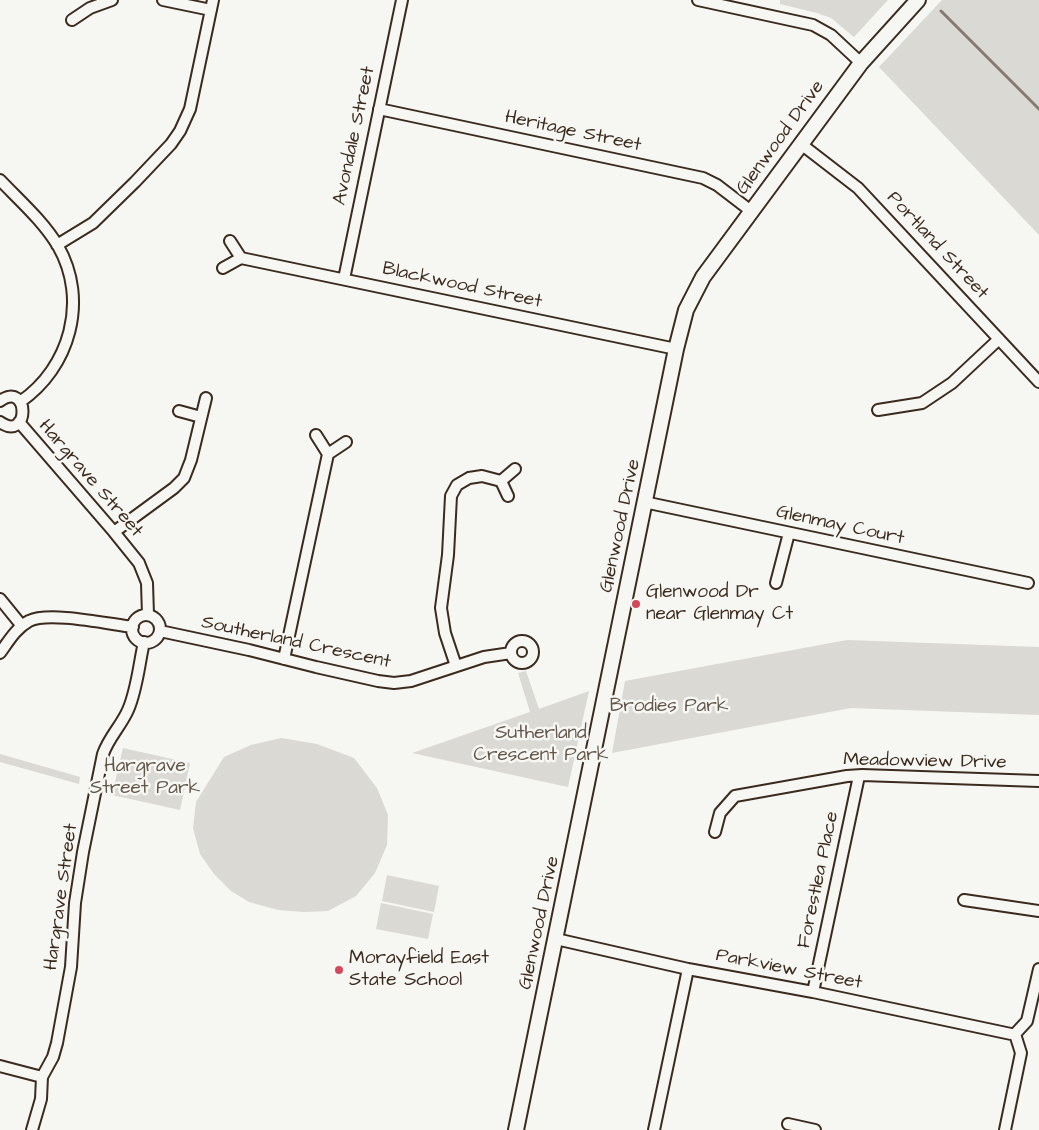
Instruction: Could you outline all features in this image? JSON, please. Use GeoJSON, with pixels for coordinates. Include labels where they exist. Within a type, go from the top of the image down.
{"type":"FeatureCollection","features":[{"type":"Feature","properties":{"kind":"street"},"geometry":{"type":"LineString","coordinates":[[72,20],[90,8],[112,0]]}},
{"type":"Feature","properties":{"kind":"street"},"geometry":{"type":"LineString","coordinates":[[57,245],[93,223],[141,176],[171,144],[180,131],[190,110],[212,5],[163,0]]}},
{"type":"Feature","properties":{"kind":"street","name":"Avondale Street"},"geometry":{"type":"LineString","coordinates":[[344,279],[402,0]]}},
{"type":"Feature","properties":{"kind":"street"},"geometry":{"type":"LineString","coordinates":[[698,0],[813,24],[831,35],[861,63]]}},
{"type":"Feature","properties":{"kind":"street","name":"Glenwood Drive"},"geometry":{"type":"LineString","coordinates":[[516,1130],[644,502],[684,316],[697,288],[800,144],[861,63],[918,0]]}},
{"type":"Feature","properties":{"kind":"street","name":"Heritage Street"},"geometry":{"type":"LineString","coordinates":[[379,109],[703,178],[751,211]]}},
{"type":"Feature","properties":{"kind":"street","name":"Portland Street"},"geometry":{"type":"LineString","coordinates":[[800,144],[858,188],[1039,382]]}},
{"type":"Feature","properties":{"kind":"street","name":"Hargrave Street"},"geometry":{"type":"LineString","coordinates":[[0,180],[38,219],[57,245],[70,282],[72,314],[70,332],[59,362],[50,376],[33,394],[20,402]]}},
{"type":"Feature","properties":{"kind":"street"},"geometry":{"type":"LineString","coordinates":[[223,268],[241,258],[230,241]]}},
{"type":"Feature","properties":{"kind":"street","name":"Blackwood Street"},"geometry":{"type":"LineString","coordinates":[[241,258],[676,350]]}},
{"type":"Feature","properties":{"kind":"street"},"geometry":{"type":"LineString","coordinates":[[878,410],[922,403],[952,383],[999,339]]}},
{"type":"Feature","properties":{"kind":"street"},"geometry":{"type":"LineString","coordinates":[[0,400],[13,398],[23,406],[23,415],[18,422],[11,426],[0,422]]}},
{"type":"Feature","properties":{"kind":"street"},"geometry":{"type":"LineString","coordinates":[[114,532],[174,488],[184,478],[191,460],[206,398]]}},
{"type":"Feature","properties":{"kind":"street"},"geometry":{"type":"LineString","coordinates":[[179,411],[201,418]]}},
{"type":"Feature","properties":{"kind":"street","name":"Hargrave Street"},"geometry":{"type":"LineString","coordinates":[[18,422],[133,554],[145,574],[149,593],[148,615]]}},
{"type":"Feature","properties":{"kind":"street"},"geometry":{"type":"LineString","coordinates":[[316,435],[328,454]]}},
{"type":"Feature","properties":{"kind":"street"},"geometry":{"type":"LineString","coordinates":[[284,659],[328,454],[346,442]]}},
{"type":"Feature","properties":{"kind":"street"},"geometry":{"type":"LineString","coordinates":[[501,481],[515,469]]}},
{"type":"Feature","properties":{"kind":"street"},"geometry":{"type":"LineString","coordinates":[[456,666],[445,632],[441,608],[448,556],[451,496],[457,485],[469,478],[482,476],[501,481]]}},
{"type":"Feature","properties":{"kind":"street"},"geometry":{"type":"LineString","coordinates":[[501,481],[508,496]]}},
{"type":"Feature","properties":{"kind":"street","name":"Glenmay Court"},"geometry":{"type":"LineString","coordinates":[[644,502],[1028,584]]}},
{"type":"Feature","properties":{"kind":"street"},"geometry":{"type":"LineString","coordinates":[[776,583],[789,533]]}},
{"type":"Feature","properties":{"kind":"street"},"geometry":{"type":"LineString","coordinates":[[0,599],[22,626]]}},
{"type":"Feature","properties":{"kind":"street"},"geometry":{"type":"LineString","coordinates":[[148,615],[156,619],[160,631],[156,639],[144,642],[136,638],[133,626],[136,619],[148,615]]}},
{"type":"Feature","properties":{"kind":"street"},"geometry":{"type":"LineString","coordinates":[[0,653],[22,626],[36,618],[44,617],[133,626]]}},
{"type":"Feature","properties":{"kind":"street","name":"Southerland Crescent"},"geometry":{"type":"LineString","coordinates":[[160,631],[394,683],[411,681],[484,657],[511,653]]}},
{"type":"Feature","properties":{"kind":"street","name":"Hargrave Street"},"geometry":{"type":"LineString","coordinates":[[32,1130],[41,1099],[42,1077],[53,1057],[57,1043],[71,968],[75,903],[83,852],[103,754],[109,740],[128,711],[144,642]]}},
{"type":"Feature","properties":{"kind":"street","name":"Meadowview Drive"},"geometry":{"type":"LineString","coordinates":[[715,832],[720,813],[735,796],[859,776],[1039,781]]}},
{"type":"Feature","properties":{"kind":"street","name":"Forestlea Place"},"geometry":{"type":"LineString","coordinates":[[813,992],[859,776]]}},
{"type":"Feature","properties":{"kind":"street"},"geometry":{"type":"LineString","coordinates":[[964,900],[1039,912]]}},
{"type":"Feature","properties":{"kind":"street","name":"Parkview Street"},"geometry":{"type":"LineString","coordinates":[[556,939],[688,968],[1015,1034]]}},
{"type":"Feature","properties":{"kind":"street"},"geometry":{"type":"LineString","coordinates":[[654,1130],[688,968]]}},
{"type":"Feature","properties":{"kind":"street"},"geometry":{"type":"LineString","coordinates":[[1005,1130],[1021,1053],[1015,1034],[1028,1021],[1039,969]]}},
{"type":"Feature","properties":{"kind":"street"},"geometry":{"type":"LineString","coordinates":[[0,1066],[42,1077]]}},
{"type":"Feature","properties":{"kind":"street"},"geometry":{"type":"LineString","coordinates":[[788,1124],[815,1130]]}},
{"type":"Feature","properties":{"kind":"green space"},"geometry":{"type":"Polygon","coordinates":[[[780,0],[888,0],[854,37],[831,18],[780,4],[780,0]]]}},
{"type":"Feature","properties":{"kind":"green space"},"geometry":{"type":"Polygon","coordinates":[[[942,0],[1039,0],[1039,235],[879,67],[942,0]]]}},
{"type":"Feature","properties":{"kind":"green space","name":"Brodies Park"},"geometry":{"type":"Polygon","coordinates":[[[847,640],[1039,647],[1039,715],[851,708],[612,753],[625,681],[847,640]]]}},
{"type":"Feature","properties":{"kind":"green space","name":"Sutherland Crescent Park"},"geometry":{"type":"Polygon","coordinates":[[[526,671],[539,709],[589,691],[568,787],[412,753],[530,712],[518,673],[526,671]]]}},
{"type":"Feature","properties":{"kind":"green space"},"geometry":{"type":"Polygon","coordinates":[[[281,738],[317,744],[354,758],[377,788],[388,815],[387,845],[375,873],[356,896],[328,911],[278,910],[249,902],[231,891],[214,874],[200,854],[193,828],[196,802],[224,757],[251,745],[281,738]]]}},
{"type":"Feature","properties":{"kind":"green space","name":"Hargrave Street Park"},"geometry":{"type":"Polygon","coordinates":[[[123,748],[190,763],[180,810],[112,795],[123,748]]]}},
{"type":"Feature","properties":{"kind":"green space"},"geometry":{"type":"Polygon","coordinates":[[[0,754],[80,777],[79,784],[0,762],[0,754]]]}},
{"type":"Feature","properties":{"kind":"green space"},"geometry":{"type":"Polygon","coordinates":[[[387,875],[439,886],[434,912],[382,901],[387,875]]]}},
{"type":"Feature","properties":{"kind":"green space"},"geometry":{"type":"Polygon","coordinates":[[[381,903],[433,914],[428,939],[376,929],[381,903]]]}},
{"type":"Feature","properties":{"kind":"waterway"},"geometry":{"type":"LineString","coordinates":[[941,11],[1039,109]]}},
{"type":"Feature","properties":{"kind":"place","name":"Glenwood Dr near Glenmay Ct"},"geometry":{"type":"Point","coordinates":[636,604]}},
{"type":"Feature","properties":{"kind":"place","name":"Morayfield East State School"},"geometry":{"type":"Point","coordinates":[339,970]}}]}
